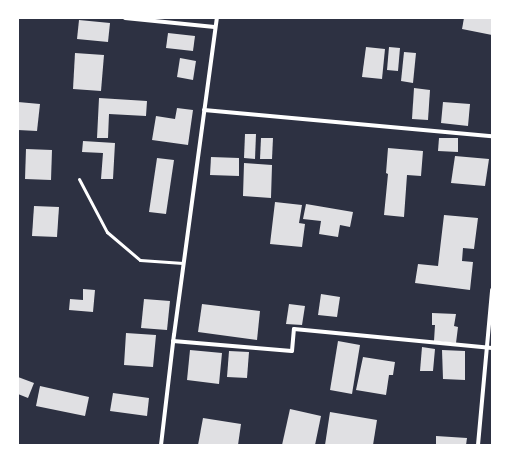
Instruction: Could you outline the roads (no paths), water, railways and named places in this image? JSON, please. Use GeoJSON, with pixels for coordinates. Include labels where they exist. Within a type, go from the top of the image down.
{"type":"FeatureCollection","features":[{"type":"Feature","properties":{"kind":"street"},"geometry":{"type":"LineString","coordinates":[[125,18],[216,27]]}},
{"type":"Feature","properties":{"kind":"street"},"geometry":{"type":"LineString","coordinates":[[161,445],[183,264],[217,18]]}},
{"type":"Feature","properties":{"kind":"street"},"geometry":{"type":"LineString","coordinates":[[204,110],[492,136]]}},
{"type":"Feature","properties":{"kind":"street"},"geometry":{"type":"LineString","coordinates":[[478,445],[492,290]]}},
{"type":"Feature","properties":{"kind":"street"},"geometry":{"type":"LineString","coordinates":[[173,341],[292,351],[294,329],[492,348]]}},
{"type":"Feature","properties":{"kind":"lane"},"geometry":{"type":"LineString","coordinates":[[79,179],[107,232],[140,260],[183,264]]}}]}
